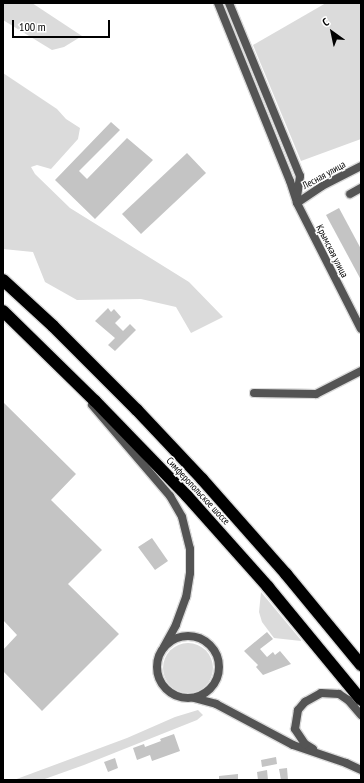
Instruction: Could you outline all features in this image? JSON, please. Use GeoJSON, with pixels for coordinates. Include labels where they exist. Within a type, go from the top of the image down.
{"type":"FeatureCollection","features":[{"type":"Feature","properties":{"kind":"highway","name":"Симферопольское шоссе"},"geometry":{"type":"LineString","coordinates":[[3,280],[53,326],[137,410],[202,479],[286,574],[361,665]]}},
{"type":"Feature","properties":{"kind":"highway","name":"Симферопольское шоссе"},"geometry":{"type":"LineString","coordinates":[[3,311],[51,357],[187,496],[268,587],[361,700]]}},
{"type":"Feature","properties":{"kind":"street","name":"Крымская улица"},"geometry":{"type":"LineString","coordinates":[[218,3],[290,181],[297,203],[361,329]]}},
{"type":"Feature","properties":{"kind":"street"},"geometry":{"type":"LineString","coordinates":[[229,3],[300,176],[297,203]]}},
{"type":"Feature","properties":{"kind":"street","name":"Лесная улица"},"geometry":{"type":"LineString","coordinates":[[297,203],[322,186],[361,166]]}},
{"type":"Feature","properties":{"kind":"street"},"geometry":{"type":"LineString","coordinates":[[350,194],[361,188]]}},
{"type":"Feature","properties":{"kind":"street"},"geometry":{"type":"LineString","coordinates":[[51,357],[170,496],[182,517],[190,549],[190,573],[186,597],[176,625],[157,663],[160,680],[172,693],[189,698],[199,698],[216,704],[293,745],[361,770]]}},
{"type":"Feature","properties":{"kind":"street"},"geometry":{"type":"LineString","coordinates":[[254,393],[316,394],[361,372]]}},
{"type":"Feature","properties":{"kind":"street"},"geometry":{"type":"LineString","coordinates":[[164,647],[178,638],[195,637],[202,640],[214,651],[219,667],[214,684],[203,693],[189,698]]}},
{"type":"Feature","properties":{"kind":"street"},"geometry":{"type":"LineString","coordinates":[[326,756],[305,744],[298,736],[295,729],[298,710],[314,696],[331,692],[339,694],[348,700],[361,715]]}},
{"type":"Feature","properties":{"kind":"shaded area"},"geometry":{"type":"Polygon","coordinates":[[[3,3],[32,3],[82,36],[64,47],[52,50],[3,20],[3,3]]]}},
{"type":"Feature","properties":{"kind":"shaded area"},"geometry":{"type":"Polygon","coordinates":[[[326,3],[361,3],[361,139],[301,161],[253,45],[326,3]]]}},
{"type":"Feature","properties":{"kind":"shaded area"},"geometry":{"type":"Polygon","coordinates":[[[3,73],[57,109],[66,119],[80,128],[78,139],[51,169],[37,165],[31,167],[35,174],[70,208],[189,282],[223,317],[191,333],[176,307],[141,299],[77,300],[45,282],[33,252],[3,249],[3,73]]]}},
{"type":"Feature","properties":{"kind":"shaded area"},"geometry":{"type":"Polygon","coordinates":[[[261,592],[301,641],[274,638],[262,622],[259,612],[261,592]]]}},
{"type":"Feature","properties":{"kind":"shaded area"},"geometry":{"type":"Polygon","coordinates":[[[188,643],[197,645],[206,650],[211,659],[213,668],[211,677],[206,686],[197,691],[188,693],[179,691],[170,686],[165,677],[163,668],[165,659],[170,650],[179,645],[188,643]]]}},
{"type":"Feature","properties":{"kind":"shaded area"},"geometry":{"type":"Polygon","coordinates":[[[198,710],[203,715],[197,720],[84,765],[42,780],[14,780],[127,738],[175,717],[198,710]]]}},
{"type":"Feature","properties":{"kind":"building"},"geometry":{"type":"Polygon","coordinates":[[[111,122],[120,130],[79,171],[87,179],[127,138],[153,160],[95,219],[55,180],[111,122]]]}},
{"type":"Feature","properties":{"kind":"building"},"geometry":{"type":"Polygon","coordinates":[[[187,153],[206,173],[141,234],[122,214],[187,153]]]}},
{"type":"Feature","properties":{"kind":"building"},"geometry":{"type":"Polygon","coordinates":[[[339,208],[361,249],[361,280],[326,215],[339,208]]]}},
{"type":"Feature","properties":{"kind":"building"},"geometry":{"type":"Polygon","coordinates":[[[108,308],[111,312],[114,309],[121,317],[115,323],[123,331],[130,324],[136,330],[115,351],[108,345],[115,338],[95,321],[108,308]]]}},
{"type":"Feature","properties":{"kind":"building"},"geometry":{"type":"Polygon","coordinates":[[[3,402],[76,474],[51,500],[102,550],[68,584],[119,634],[42,711],[3,671],[3,650],[17,635],[3,620],[3,402]]]}},
{"type":"Feature","properties":{"kind":"building"},"geometry":{"type":"Polygon","coordinates":[[[152,538],[168,561],[155,570],[138,547],[152,538]]]}},
{"type":"Feature","properties":{"kind":"building"},"geometry":{"type":"Polygon","coordinates":[[[267,632],[273,639],[260,649],[267,657],[273,652],[275,655],[280,651],[291,664],[263,675],[256,667],[258,665],[244,651],[267,632]]]}},
{"type":"Feature","properties":{"kind":"building"},"geometry":{"type":"Polygon","coordinates":[[[174,734],[180,751],[152,761],[150,755],[137,760],[133,748],[144,744],[145,747],[174,734]]]}},
{"type":"Feature","properties":{"kind":"building"},"geometry":{"type":"Polygon","coordinates":[[[276,757],[277,764],[262,767],[261,760],[276,757]]]}},
{"type":"Feature","properties":{"kind":"building"},"geometry":{"type":"Polygon","coordinates":[[[115,758],[118,768],[108,772],[104,762],[115,758]]]}},
{"type":"Feature","properties":{"kind":"building"},"geometry":{"type":"Polygon","coordinates":[[[287,768],[288,780],[281,780],[279,769],[287,768]]]}},
{"type":"Feature","properties":{"kind":"building"},"geometry":{"type":"Polygon","coordinates":[[[267,770],[268,780],[258,780],[257,772],[267,770]]]}},
{"type":"Feature","properties":{"kind":"building"},"geometry":{"type":"Polygon","coordinates":[[[238,774],[238,780],[219,780],[219,776],[238,774]]]}}]}
